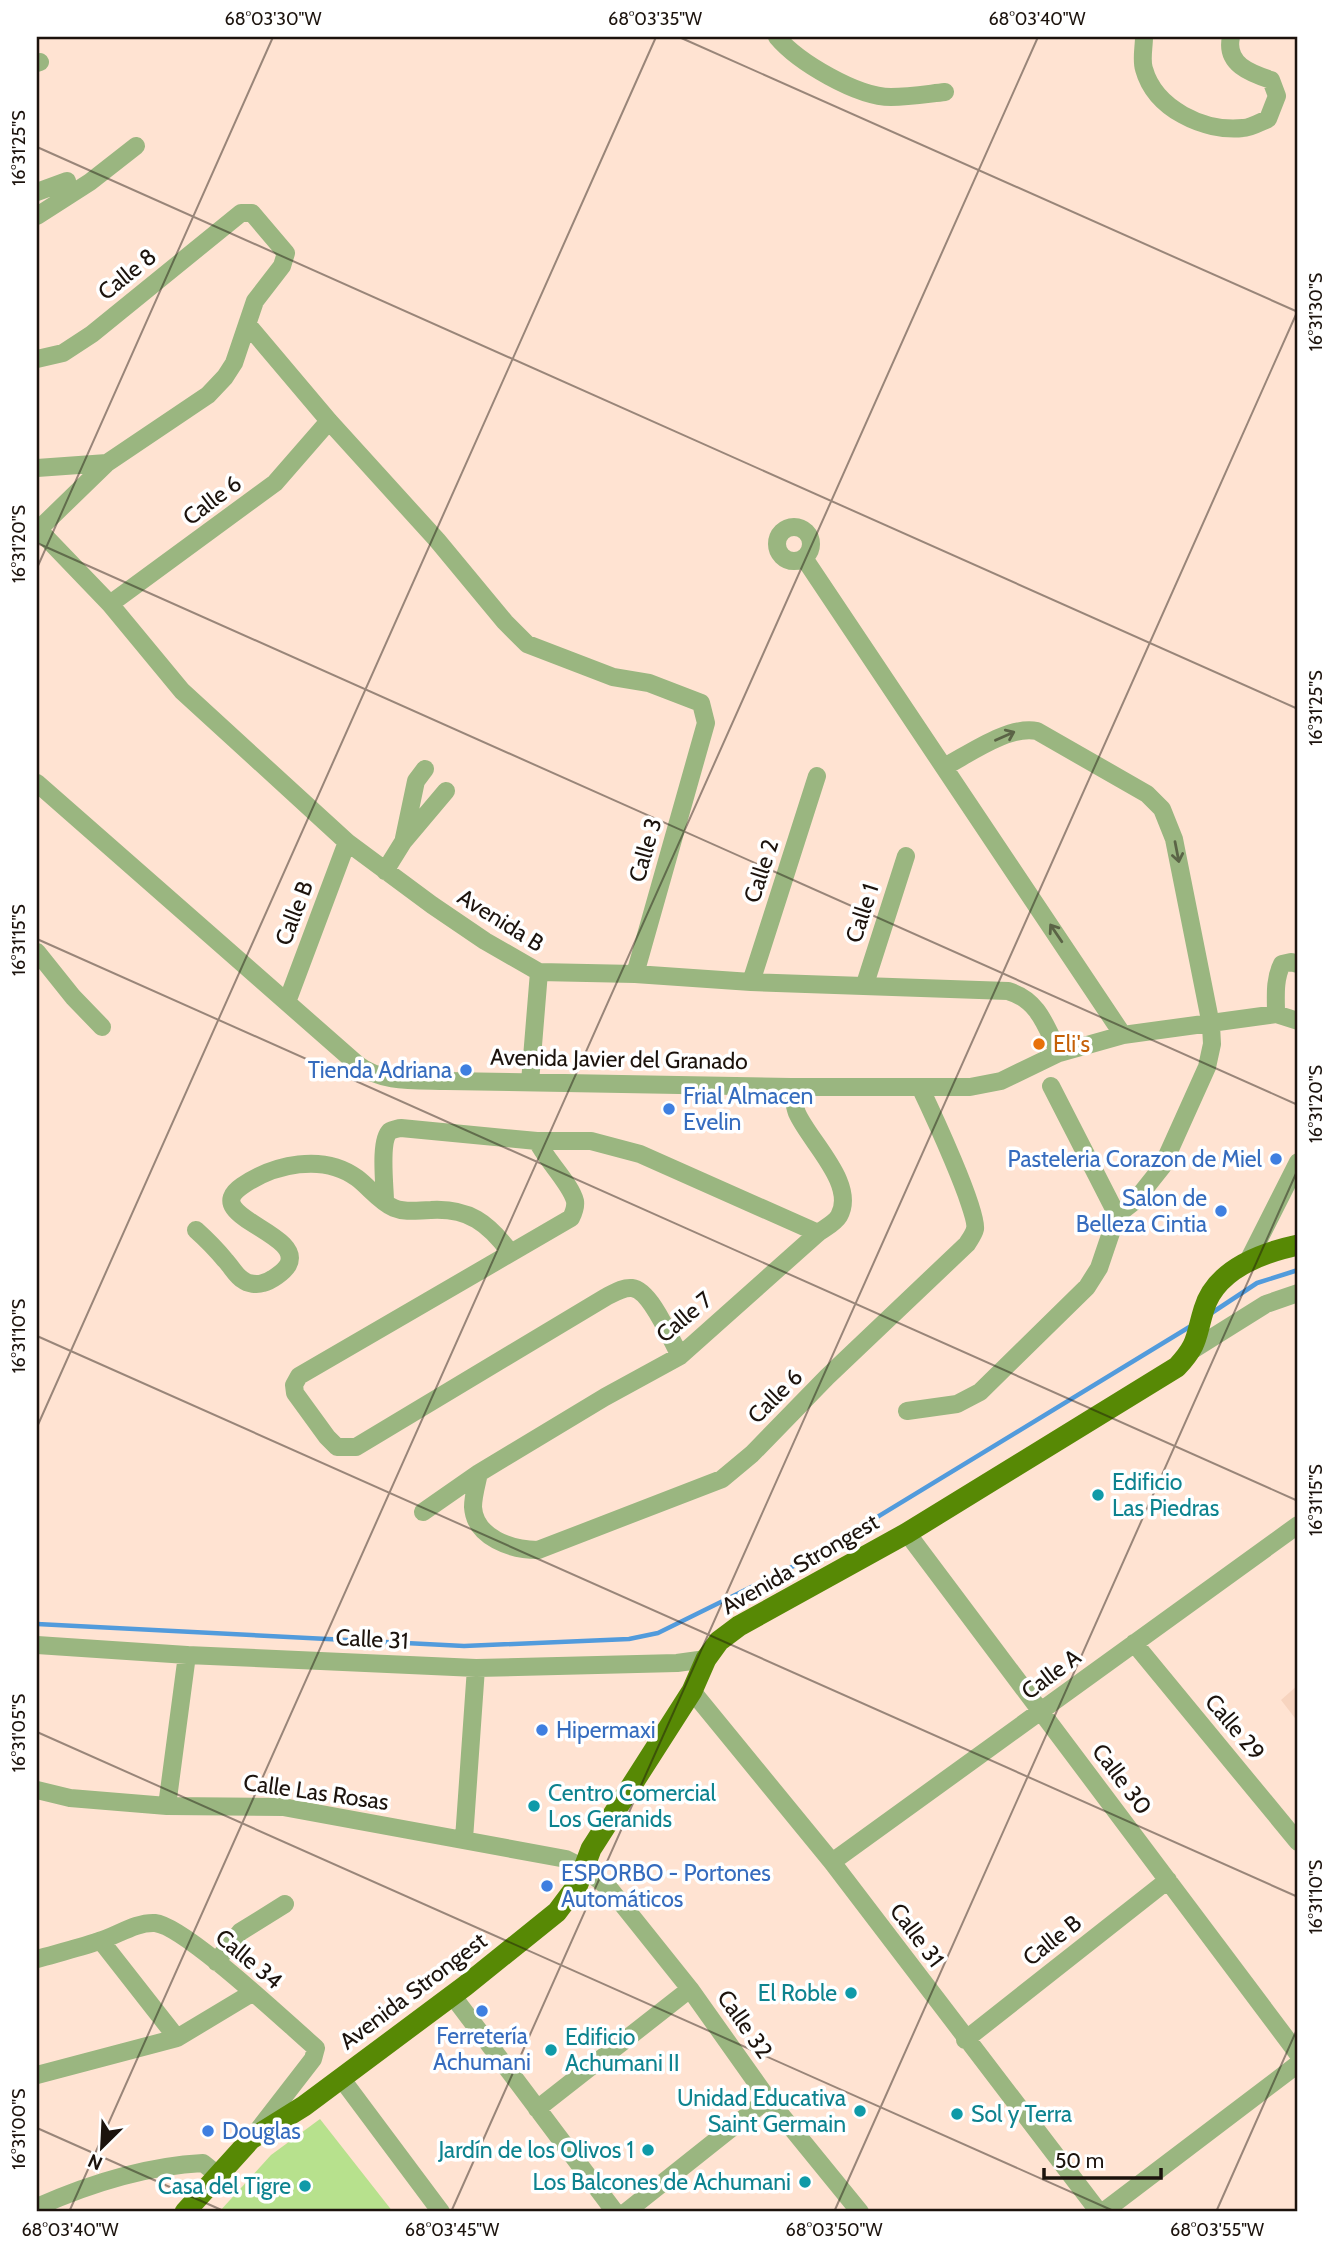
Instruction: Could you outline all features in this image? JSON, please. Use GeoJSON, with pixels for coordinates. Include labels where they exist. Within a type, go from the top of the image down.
{"type":"FeatureCollection","features":[{"type":"Feature","properties":{"kind":"main road"},"geometry":{"type":"LineString","coordinates":[[1196,1341],[1204,1308],[1219,1282],[1247,1263],[1298,1245]]}},
{"type":"Feature","properties":{"kind":"main road","name":"Avenida Strongest"},"geometry":{"type":"LineString","coordinates":[[185,2212],[251,2139],[304,2106],[557,1912],[578,1884],[591,1849],[692,1690],[706,1659],[719,1641],[739,1626],[907,1533],[1177,1367],[1196,1341]]}},
{"type":"Feature","properties":{"kind":"street"},"geometry":{"type":"LineString","coordinates":[[777,37],[828,77],[860,90],[888,97],[945,92]]}},
{"type":"Feature","properties":{"kind":"street"},"geometry":{"type":"LineString","coordinates":[[1144,37],[1143,68],[1153,90],[1176,111],[1213,127],[1245,129],[1268,119],[1277,96],[1271,80],[1246,72],[1234,59],[1229,46],[1231,37]]}},
{"type":"Feature","properties":{"kind":"street"},"geometry":{"type":"LineString","coordinates":[[37,216],[90,182],[136,146]]}},
{"type":"Feature","properties":{"kind":"street"},"geometry":{"type":"LineString","coordinates":[[37,192],[67,181]]}},
{"type":"Feature","properties":{"kind":"street","name":"Calle 8"},"geometry":{"type":"LineString","coordinates":[[37,359],[63,353],[92,334],[241,213],[252,213],[286,253],[282,266],[255,301],[247,324]]}},
{"type":"Feature","properties":{"kind":"street"},"geometry":{"type":"LineString","coordinates":[[37,529],[107,463],[208,395],[234,363],[247,324]]}},
{"type":"Feature","properties":{"kind":"street","name":"Calle 3"},"geometry":{"type":"LineString","coordinates":[[247,324],[329,421],[527,644],[613,677],[649,683],[696,700],[702,707],[706,723],[702,739],[635,974]]}},
{"type":"Feature","properties":{"kind":"street","name":"Calle 6"},"geometry":{"type":"LineString","coordinates":[[110,604],[275,483],[329,421]]}},
{"type":"Feature","properties":{"kind":"street"},"geometry":{"type":"LineString","coordinates":[[37,468],[107,463]]}},
{"type":"Feature","properties":{"kind":"street","name":"Avenida B"},"geometry":{"type":"LineString","coordinates":[[37,529],[110,604],[182,691],[347,842],[485,941],[540,972],[635,974],[751,982],[996,989],[1019,994],[1034,1005],[1059,1053]]}},
{"type":"Feature","properties":{"kind":"street"},"geometry":{"type":"LineString","coordinates":[[804,558],[1123,1035]]}},
{"type":"Feature","properties":{"kind":"street"},"geometry":{"type":"LineString","coordinates":[[907,1411],[957,1404],[980,1392],[1087,1287],[1099,1268],[1117,1215],[1135,1201],[1162,1167],[1207,1067],[1212,1044],[1212,1025],[1174,839],[1162,809],[1147,794],[1037,731],[1024,728],[944,767]]}},
{"type":"Feature","properties":{"kind":"street"},"geometry":{"type":"LineString","coordinates":[[403,842],[416,781],[425,769]]}},
{"type":"Feature","properties":{"kind":"street","name":"Calle 2"},"geometry":{"type":"LineString","coordinates":[[751,982],[817,776]]}},
{"type":"Feature","properties":{"kind":"street","name":"Avenida Javier del Granado"},"geometry":{"type":"LineString","coordinates":[[37,783],[366,1071],[405,1079],[792,1087],[970,1087],[1001,1081],[1059,1053],[1123,1035],[1212,1025],[1276,1014],[1298,1021]]}},
{"type":"Feature","properties":{"kind":"street"},"geometry":{"type":"LineString","coordinates":[[385,871],[403,842],[446,792]]}},
{"type":"Feature","properties":{"kind":"street","name":"Calle B"},"geometry":{"type":"LineString","coordinates":[[286,1002],[347,842]]}},
{"type":"Feature","properties":{"kind":"street","name":"Calle 1"},"geometry":{"type":"LineString","coordinates":[[865,984],[906,856]]}},
{"type":"Feature","properties":{"kind":"street"},"geometry":{"type":"LineString","coordinates":[[37,952],[72,998],[102,1027]]}},
{"type":"Feature","properties":{"kind":"street"},"geometry":{"type":"LineString","coordinates":[[1276,1014],[1276,978],[1279,970],[1282,964],[1298,964]]}},
{"type":"Feature","properties":{"kind":"street"},"geometry":{"type":"LineString","coordinates":[[530,1082],[540,972]]}},
{"type":"Feature","properties":{"kind":"street"},"geometry":{"type":"LineString","coordinates":[[1051,1086],[1117,1215]]}},
{"type":"Feature","properties":{"kind":"street","name":"Calle 7"},"geometry":{"type":"LineString","coordinates":[[423,1512],[479,1473],[605,1397],[680,1356],[818,1233],[838,1219],[844,1199],[841,1187],[798,1116],[792,1087]]}},
{"type":"Feature","properties":{"kind":"street","name":"Calle 6"},"geometry":{"type":"LineString","coordinates":[[479,1473],[473,1508],[479,1523],[492,1538],[519,1550],[538,1550],[722,1479],[752,1454],[827,1377],[967,1244],[976,1228],[954,1163],[920,1087]]}},
{"type":"Feature","properties":{"kind":"street"},"geometry":{"type":"LineString","coordinates":[[385,1201],[384,1150],[391,1130],[401,1128],[537,1141],[591,1141],[640,1154],[818,1233]]}},
{"type":"Feature","properties":{"kind":"street"},"geometry":{"type":"LineString","coordinates":[[537,1141],[572,1193],[576,1203],[571,1218],[299,1376],[294,1385],[295,1393],[337,1447],[356,1447],[606,1297],[630,1287],[648,1297],[680,1356]]}},
{"type":"Feature","properties":{"kind":"street"},"geometry":{"type":"LineString","coordinates":[[196,1230],[243,1280],[254,1284],[265,1283],[286,1269],[291,1260],[289,1250],[239,1215],[233,1206],[232,1198],[238,1189],[251,1180],[267,1172],[301,1163],[332,1167],[355,1176],[393,1208],[407,1211],[446,1209],[472,1215],[495,1231],[510,1252]]}},
{"type":"Feature","properties":{"kind":"street"},"geometry":{"type":"LineString","coordinates":[[1247,1263],[1298,1164]]}},
{"type":"Feature","properties":{"kind":"street","name":"Avenida Strongest"},"geometry":{"type":"LineString","coordinates":[[1196,1341],[1266,1304],[1298,1293]]}},
{"type":"Feature","properties":{"kind":"street","name":"Calle A"},"geometry":{"type":"LineString","coordinates":[[832,1862],[1297,1527]]}},
{"type":"Feature","properties":{"kind":"street","name":"Calle 30"},"geometry":{"type":"LineString","coordinates":[[907,1533],[1298,2054]]}},
{"type":"Feature","properties":{"kind":"street","name":"Calle 29"},"geometry":{"type":"LineString","coordinates":[[1134,1643],[1298,1842]]}},
{"type":"Feature","properties":{"kind":"street","name":"Calle 31"},"geometry":{"type":"LineString","coordinates":[[37,1645],[187,1656],[476,1668],[677,1663],[706,1659]]}},
{"type":"Feature","properties":{"kind":"street"},"geometry":{"type":"LineString","coordinates":[[167,1806],[187,1656]]}},
{"type":"Feature","properties":{"kind":"street"},"geometry":{"type":"LineString","coordinates":[[464,1839],[476,1668]]}},
{"type":"Feature","properties":{"kind":"street","name":"Calle 31"},"geometry":{"type":"LineString","coordinates":[[692,1690],[832,1862],[965,2040],[1101,2212]]}},
{"type":"Feature","properties":{"kind":"street","name":"Calle Las Rosas"},"geometry":{"type":"LineString","coordinates":[[37,1790],[70,1798],[167,1806],[283,1807],[566,1859],[584,1868]]}},
{"type":"Feature","properties":{"kind":"street","name":"Calle 32"},"geometry":{"type":"LineString","coordinates":[[584,1868],[610,1889],[690,1989],[768,2099],[860,2212]]}},
{"type":"Feature","properties":{"kind":"street","name":"Calle B"},"geometry":{"type":"LineString","coordinates":[[965,2040],[1168,1880]]}},
{"type":"Feature","properties":{"kind":"street"},"geometry":{"type":"LineString","coordinates":[[216,1962],[240,1932],[285,1903]]}},
{"type":"Feature","properties":{"kind":"street","name":"Calle 34"},"geometry":{"type":"LineString","coordinates":[[37,1959],[101,1941],[138,1925],[154,1923],[169,1926],[216,1962],[316,2048],[313,2059],[251,2139]]}},
{"type":"Feature","properties":{"kind":"street"},"geometry":{"type":"LineString","coordinates":[[101,1941],[177,2038]]}},
{"type":"Feature","properties":{"kind":"street"},"geometry":{"type":"LineString","coordinates":[[537,2109],[690,1989]]}},
{"type":"Feature","properties":{"kind":"street"},"geometry":{"type":"LineString","coordinates":[[37,2075],[177,2038],[252,1993]]}},
{"type":"Feature","properties":{"kind":"street"},"geometry":{"type":"LineString","coordinates":[[452,1995],[615,2212]]}},
{"type":"Feature","properties":{"kind":"street"},"geometry":{"type":"LineString","coordinates":[[1101,2212],[1298,2064]]}},
{"type":"Feature","properties":{"kind":"street"},"geometry":{"type":"LineString","coordinates":[[341,2078],[441,2212]]}},
{"type":"Feature","properties":{"kind":"street"},"geometry":{"type":"LineString","coordinates":[[626,2212],[768,2099]]}},
{"type":"Feature","properties":{"kind":"street"},"geometry":{"type":"LineString","coordinates":[[37,2207],[85,2187],[172,2164],[203,2163],[218,2175]]}},
{"type":"Feature","properties":{"kind":"shaded area"},"geometry":{"type":"Polygon","coordinates":[[[1298,1685],[1298,1722],[1281,1700],[1298,1685]]]}},
{"type":"Feature","properties":{"kind":"green space"},"geometry":{"type":"Polygon","coordinates":[[[320,2119],[393,2212],[219,2212],[271,2155],[320,2119]]]}},
{"type":"Feature","properties":{"kind":"waterway"},"geometry":{"type":"LineString","coordinates":[[1210,1314],[1257,1283],[1298,1270]]}},
{"type":"Feature","properties":{"kind":"waterway"},"geometry":{"type":"LineString","coordinates":[[37,1624],[464,1646],[629,1639],[658,1633],[810,1558],[1191,1326]]}},
{"type":"Feature","properties":{"kind":"place","name":"Eli's"},"geometry":{"type":"Point","coordinates":[1039,1044]}},
{"type":"Feature","properties":{"kind":"place","name":"Tienda Adriana"},"geometry":{"type":"Point","coordinates":[466,1070]}},
{"type":"Feature","properties":{"kind":"place","name":"Frial Almacen Evelin"},"geometry":{"type":"Point","coordinates":[669,1109]}},
{"type":"Feature","properties":{"kind":"place","name":"Pasteleria Corazon de Miel"},"geometry":{"type":"Point","coordinates":[1276,1159]}},
{"type":"Feature","properties":{"kind":"place","name":"Salon de Belleza Cintia"},"geometry":{"type":"Point","coordinates":[1221,1211]}},
{"type":"Feature","properties":{"kind":"place","name":"Edificio Las Piedras"},"geometry":{"type":"Point","coordinates":[1098,1495]}},
{"type":"Feature","properties":{"kind":"place","name":"Hipermaxi"},"geometry":{"type":"Point","coordinates":[542,1730]}},
{"type":"Feature","properties":{"kind":"place","name":"Centro Comercial Los Geranids"},"geometry":{"type":"Point","coordinates":[534,1806]}},
{"type":"Feature","properties":{"kind":"place","name":"ESPORBO - Portones Automáticos"},"geometry":{"type":"Point","coordinates":[547,1886]}},
{"type":"Feature","properties":{"kind":"place","name":"El Roble"},"geometry":{"type":"Point","coordinates":[851,1993]}},
{"type":"Feature","properties":{"kind":"place","name":"Ferretería Achumani"},"geometry":{"type":"Point","coordinates":[482,2011]}},
{"type":"Feature","properties":{"kind":"place","name":"Edificio Achumani II"},"geometry":{"type":"Point","coordinates":[551,2050]}},
{"type":"Feature","properties":{"kind":"place","name":"Unidad Educativa Saint Germain"},"geometry":{"type":"Point","coordinates":[860,2111]}},
{"type":"Feature","properties":{"kind":"place","name":"Sol y Terra"},"geometry":{"type":"Point","coordinates":[957,2114]}},
{"type":"Feature","properties":{"kind":"place","name":"Douglas"},"geometry":{"type":"Point","coordinates":[208,2131]}},
{"type":"Feature","properties":{"kind":"place","name":"Jardín de los Olivos 1"},"geometry":{"type":"Point","coordinates":[648,2150]}},
{"type":"Feature","properties":{"kind":"place","name":"Los Balcones de Achumani"},"geometry":{"type":"Point","coordinates":[805,2182]}},
{"type":"Feature","properties":{"kind":"place","name":"Casa del Tigre"},"geometry":{"type":"Point","coordinates":[305,2186]}}]}
